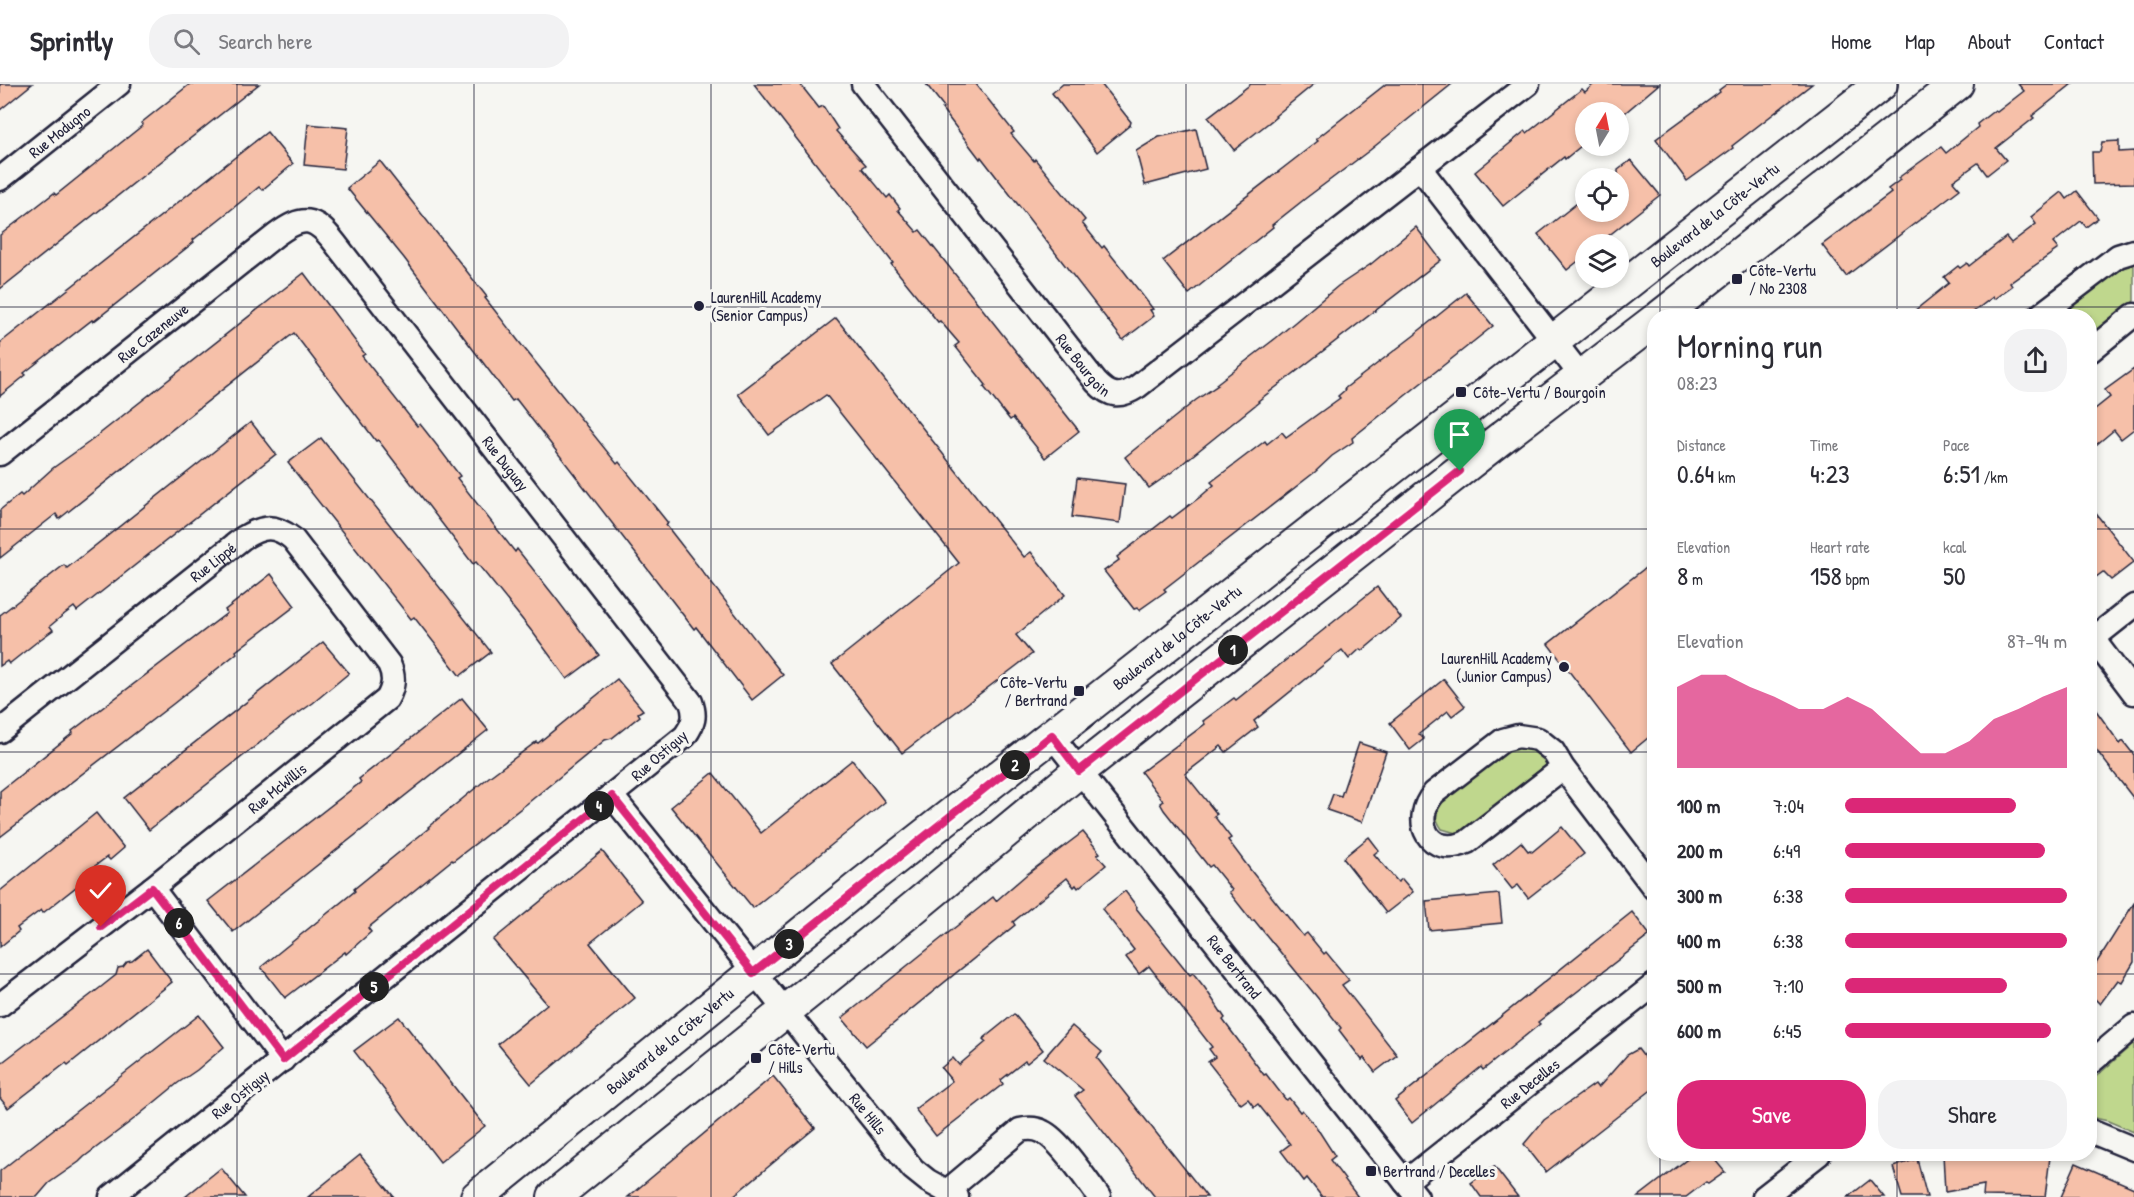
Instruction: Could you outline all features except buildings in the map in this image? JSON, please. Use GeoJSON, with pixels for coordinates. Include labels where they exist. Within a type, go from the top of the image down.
{"type":"FeatureCollection","features":[{"type":"Feature","properties":{"kind":"main road","name":"Boulevard de la Côte-Vertu"},"geometry":{"type":"LineString","coordinates":[[477,1197],[1052,735],[1881,84]]}},
{"type":"Feature","properties":{"kind":"main road"},"geometry":{"type":"LineString","coordinates":[[1670,309],[1956,84]]}},
{"type":"Feature","properties":{"kind":"main road"},"geometry":{"type":"LineString","coordinates":[[554,1197],[1079,771],[1647,326]]}},
{"type":"Feature","properties":{"kind":"street","name":"Rue Modugno"},"geometry":{"type":"LineString","coordinates":[[0,179],[119,84]]}},
{"type":"Feature","properties":{"kind":"street","name":"Rue Bourgoin"},"geometry":{"type":"LineString","coordinates":[[863,84],[1089,373],[1106,392],[1116,396],[1126,394],[1137,387],[1528,84]]}},
{"type":"Feature","properties":{"kind":"street"},"geometry":{"type":"LineString","coordinates":[[1420,168],[1582,376]]}},
{"type":"Feature","properties":{"kind":"street","name":"Rue Cazeneuve"},"geometry":{"type":"LineString","coordinates":[[0,454],[282,231],[298,221],[308,220]]}},
{"type":"Feature","properties":{"kind":"street","name":"Rue Duguay"},"geometry":{"type":"LineString","coordinates":[[308,220],[320,225],[335,243],[691,702],[695,714]]}},
{"type":"Feature","properties":{"kind":"street"},"geometry":{"type":"LineString","coordinates":[[2048,309],[2118,256],[2134,251]]}},
{"type":"Feature","properties":{"kind":"street"},"geometry":{"type":"LineString","coordinates":[[2097,345],[2134,315]]}},
{"type":"Feature","properties":{"kind":"street","name":"Rue Lippé"},"geometry":{"type":"LineString","coordinates":[[0,731],[243,538],[256,530],[270,528],[283,531],[293,539],[389,664],[394,682]]}},
{"type":"Feature","properties":{"kind":"street"},"geometry":{"type":"LineString","coordinates":[[2097,634],[2134,606]]}},
{"type":"Feature","properties":{"kind":"street"},"geometry":{"type":"LineString","coordinates":[[2097,648],[2134,693]]}},
{"type":"Feature","properties":{"kind":"street","name":"Rue McWillis"},"geometry":{"type":"LineString","coordinates":[[0,1005],[152,888],[387,699],[394,682]]}},
{"type":"Feature","properties":{"kind":"street","name":"Rue Ostiguy"},"geometry":{"type":"LineString","coordinates":[[114,1196],[685,736],[693,725],[695,714]]}},
{"type":"Feature","properties":{"kind":"street","name":"Rue Bertrand"},"geometry":{"type":"LineString","coordinates":[[1052,735],[1411,1190]]}},
{"type":"Feature","properties":{"kind":"street"},"geometry":{"type":"LineString","coordinates":[[1563,768],[1467,842],[1456,847],[1442,846],[1431,840],[1425,830],[1423,815],[1426,802],[1434,792],[1503,740],[1518,736],[1538,740],[1553,751],[1563,768],[1647,879]]}},
{"type":"Feature","properties":{"kind":"street"},"geometry":{"type":"LineString","coordinates":[[612,796],[753,973]]}},
{"type":"Feature","properties":{"kind":"street"},"geometry":{"type":"LineString","coordinates":[[152,888],[283,1060]]}},
{"type":"Feature","properties":{"kind":"street","name":"Rue Hills"},"geometry":{"type":"LineString","coordinates":[[753,973],[913,1169],[951,1194],[1020,1130],[1035,1128],[1053,1138],[1100,1197]]}},
{"type":"Feature","properties":{"kind":"street","name":"Rue Decelles"},"geometry":{"type":"LineString","coordinates":[[1411,1190],[1647,991]]}},
{"type":"Feature","properties":{"kind":"street"},"geometry":{"type":"LineString","coordinates":[[2097,1057],[2134,1026]]}},
{"type":"Feature","properties":{"kind":"street"},"geometry":{"type":"LineString","coordinates":[[2097,1134],[2134,1149]]}},
{"type":"Feature","properties":{"kind":"street"},"geometry":{"type":"LineString","coordinates":[[1764,1197],[1810,1161]]}},
{"type":"Feature","properties":{"kind":"green space"},"geometry":{"type":"Polygon","coordinates":[[[2134,262],[2134,301],[2097,330],[2097,309],[2065,309],[2122,264],[2134,262]]]}},
{"type":"Feature","properties":{"kind":"green space"},"geometry":{"type":"Polygon","coordinates":[[[1526,747],[1539,751],[1547,762],[1545,766],[1462,831],[1456,833],[1442,829],[1436,815],[1442,801],[1503,753],[1512,748],[1526,747]]]}},
{"type":"Feature","properties":{"kind":"green space"},"geometry":{"type":"Polygon","coordinates":[[[2134,1043],[2134,1132],[2097,1119],[2097,1076],[2134,1043]]]}},
{"type":"Feature","properties":{"kind":"place","name":"Côte-Vertu / No 2308"},"geometry":{"type":"Point","coordinates":[1737,279]}},
{"type":"Feature","properties":{"kind":"place","name":"LaurenHill Academy (Senior Campus)"},"geometry":{"type":"Point","coordinates":[699,306]}},
{"type":"Feature","properties":{"kind":"place","name":"Côte-Vertu / Bourgoin"},"geometry":{"type":"Point","coordinates":[1461,392]}},
{"type":"Feature","properties":{"kind":"place","name":"LaurenHill Academy (Junior Campus)"},"geometry":{"type":"Point","coordinates":[1564,667]}},
{"type":"Feature","properties":{"kind":"place","name":"Côte-Vertu / Bertrand"},"geometry":{"type":"Point","coordinates":[1079,691]}},
{"type":"Feature","properties":{"kind":"place","name":"Côte-Vertu / Hills"},"geometry":{"type":"Point","coordinates":[756,1058]}},
{"type":"Feature","properties":{"kind":"place","name":"Bertrand / Decelles"},"geometry":{"type":"Point","coordinates":[1371,1171]}},
{"type":"Feature","properties":{"kind":"route"},"geometry":{"type":"LineString","coordinates":[[101,927],[152,888],[283,1060],[612,796],[753,973],[1052,735],[1079,771],[1460,471]]}}]}
